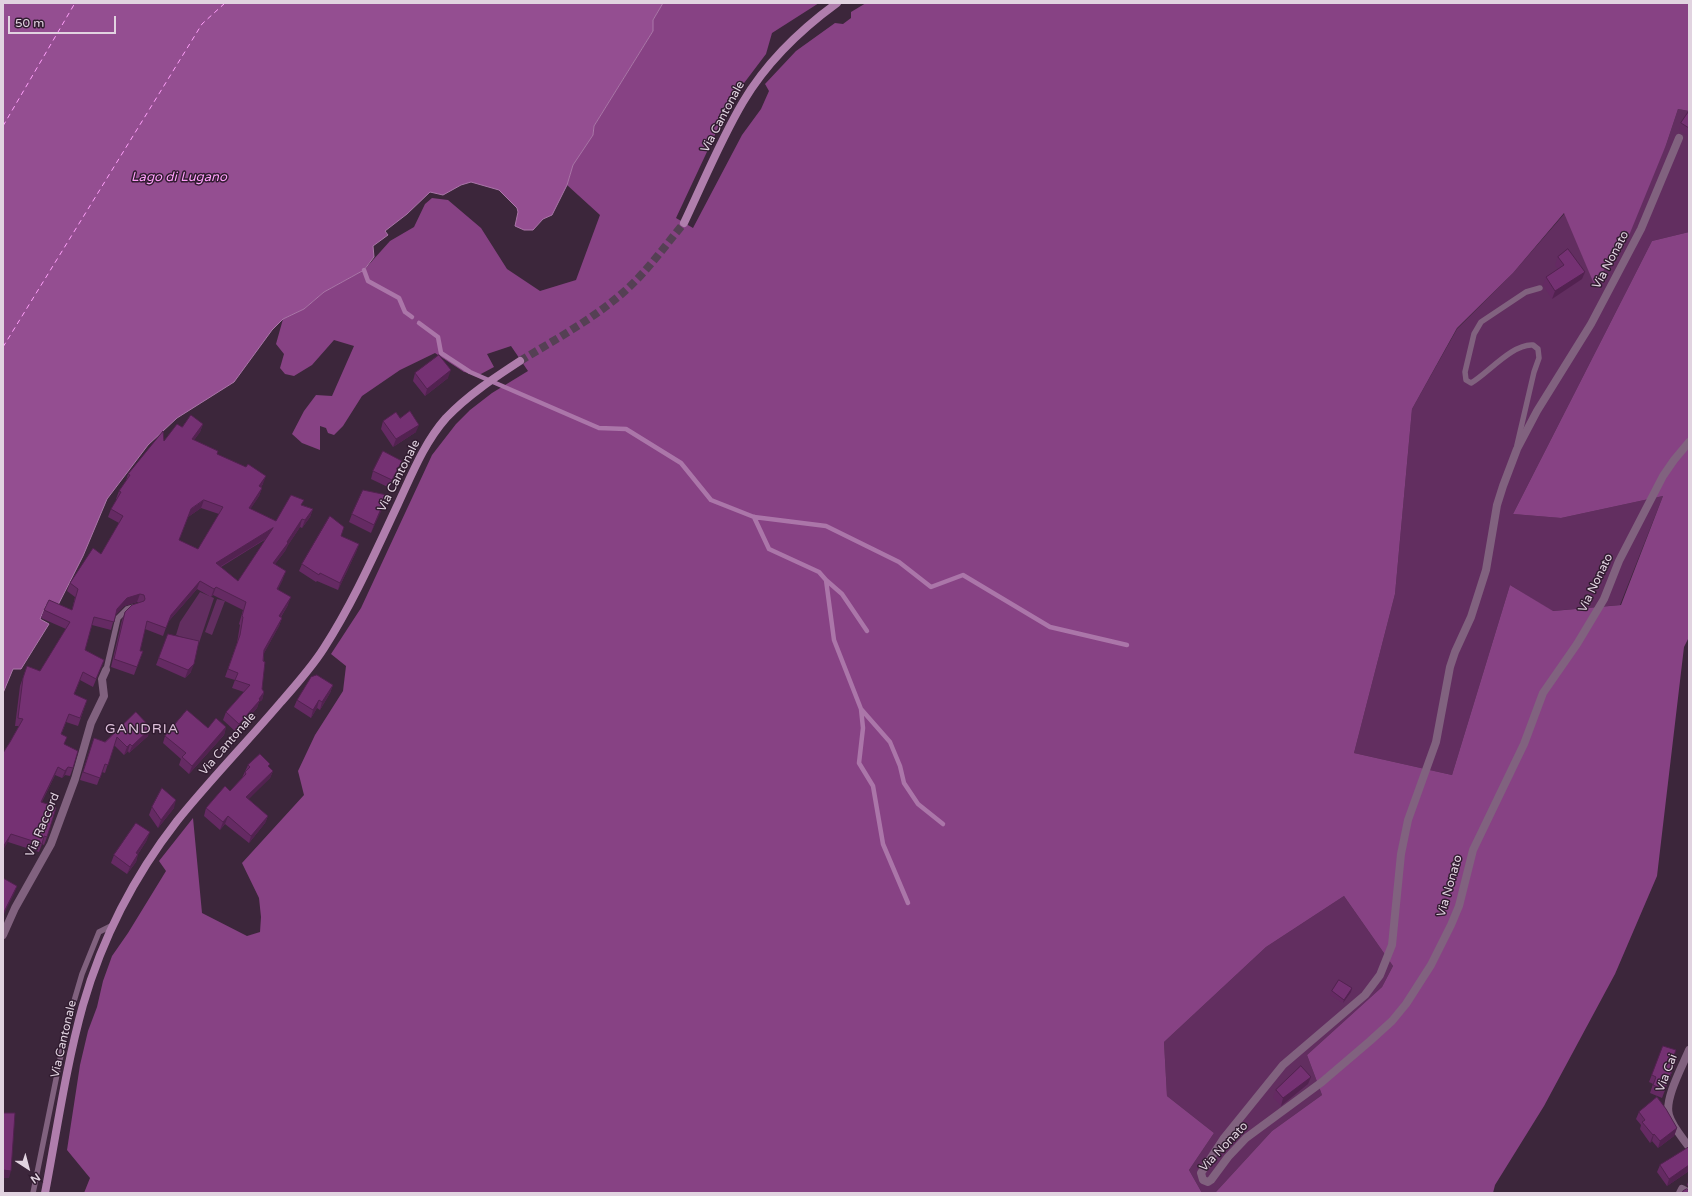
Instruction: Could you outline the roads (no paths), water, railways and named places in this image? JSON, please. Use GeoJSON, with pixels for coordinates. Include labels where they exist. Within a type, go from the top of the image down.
{"type":"FeatureCollection","features":[{"type":"Feature","properties":{"kind":"main road","name":"Via Cantonale"},"geometry":{"type":"LineString","coordinates":[[684,223],[728,128],[756,82],[788,45],[837,3]]}},
{"type":"Feature","properties":{"kind":"main road","name":"Via Cantonale"},"geometry":{"type":"LineString","coordinates":[[45,1193],[77,1027],[92,977],[113,925],[146,866],[177,822],[298,682],[322,651],[351,602],[428,444],[445,420],[479,388],[520,361]]}},
{"type":"Feature","properties":{"kind":"street","name":"Via Nonato"},"geometry":{"type":"LineString","coordinates":[[1679,138],[1641,230],[1591,324],[1537,411],[1517,450],[1497,505],[1486,570],[1476,605],[1450,667],[1436,742],[1408,820],[1401,854],[1392,945],[1385,963],[1375,984],[1365,995],[1289,1059],[1239,1118],[1204,1168],[1201,1176],[1206,1182],[1214,1178],[1228,1157],[1246,1138],[1316,1086],[1370,1041],[1392,1021],[1406,1004],[1430,965],[1451,925],[1459,906],[1473,850],[1524,744],[1543,693],[1577,644],[1604,599],[1622,555],[1663,476],[1689,442]]}},
{"type":"Feature","properties":{"kind":"street","name":"Via Raccord"},"geometry":{"type":"LineString","coordinates":[[3,935],[12,912],[51,844],[75,779],[90,723],[104,696],[102,679],[106,670]]}},
{"type":"Feature","properties":{"kind":"street","name":"Via Cai"},"geometry":{"type":"LineString","coordinates":[[1689,1050],[1670,1099],[1668,1112],[1673,1123],[1689,1147]]}},
{"type":"Feature","properties":{"kind":"street"},"geometry":{"type":"LineString","coordinates":[[1680,1193],[1682,1190],[1689,1193]]}},
{"type":"Feature","properties":{"kind":"lane","name":"Via Nonato"},"geometry":{"type":"LineString","coordinates":[[1517,450],[1519,432],[1539,358],[1538,349],[1533,345],[1525,346],[1498,362],[1471,383],[1466,380],[1465,372],[1474,334],[1481,322],[1526,292],[1540,288]]}},
{"type":"Feature","properties":{"kind":"lane"},"geometry":{"type":"LineString","coordinates":[[106,670],[118,618],[127,609],[138,606]]}},
{"type":"Feature","properties":{"kind":"lane"},"geometry":{"type":"LineString","coordinates":[[33,1193],[59,1060],[74,1000],[99,932],[113,925]]}},
{"type":"Feature","properties":{"kind":"water","name":"Lago di Lugano"},"geometry":{"type":"Polygon","coordinates":[[[3,3],[663,3],[653,20],[653,31],[594,126],[593,135],[573,165],[567,185],[552,215],[543,219],[533,230],[524,230],[515,226],[518,212],[517,208],[499,190],[471,182],[461,185],[443,195],[430,192],[407,214],[385,231],[388,235],[373,246],[374,257],[364,270],[324,292],[304,309],[283,319],[272,330],[234,382],[177,418],[148,445],[107,499],[83,556],[56,609],[46,605],[40,619],[49,624],[21,669],[13,669],[3,693],[3,3]]]}},
{"type":"Feature","properties":{"kind":"waterway"},"geometry":{"type":"LineString","coordinates":[[364,270],[368,281],[399,298],[405,312],[412,317]]}},
{"type":"Feature","properties":{"kind":"waterway"},"geometry":{"type":"LineString","coordinates":[[419,323],[438,337],[441,353],[470,372],[599,428],[626,429],[681,463],[711,500],[754,517],[826,526],[899,562],[931,587],[963,575],[1050,627],[1127,645]]}},
{"type":"Feature","properties":{"kind":"waterway"},"geometry":{"type":"LineString","coordinates":[[754,517],[769,549],[819,572],[826,580],[834,640],[861,709],[890,742],[900,766],[904,783],[918,804],[943,824]]}},
{"type":"Feature","properties":{"kind":"waterway"},"geometry":{"type":"LineString","coordinates":[[826,580],[842,594],[867,631]]}},
{"type":"Feature","properties":{"kind":"waterway"},"geometry":{"type":"LineString","coordinates":[[861,709],[863,728],[859,763],[873,786],[883,844],[908,903]]}},
{"type":"Feature","properties":{"kind":"tunnel"},"geometry":{"type":"LineString","coordinates":[[520,361],[575,328],[626,290],[656,258],[684,223]]}},
{"type":"Feature","properties":{"kind":"district","name":"GANDRIA"},"geometry":{"type":"Point","coordinates":[142,729]}}]}
